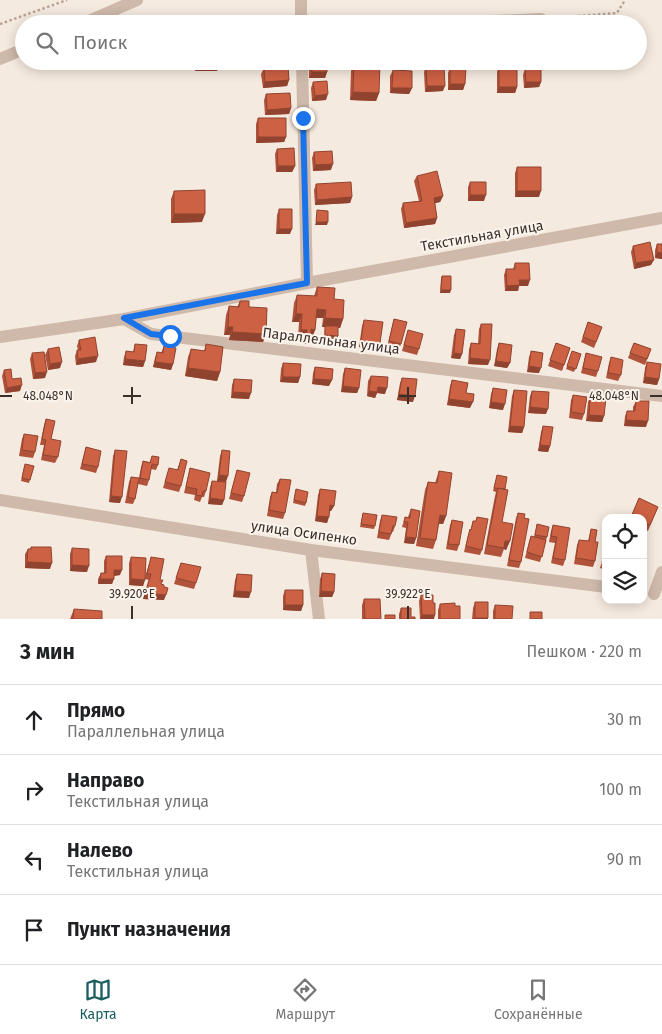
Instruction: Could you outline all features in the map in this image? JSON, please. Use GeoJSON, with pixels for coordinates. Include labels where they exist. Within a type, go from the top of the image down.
{"type":"FeatureCollection","features":[{"type":"Feature","properties":{"kind":"street"},"geometry":{"type":"LineString","coordinates":[[103,15],[137,0]]}},
{"type":"Feature","properties":{"kind":"street"},"geometry":{"type":"LineString","coordinates":[[301,0],[301,15]]}},
{"type":"Feature","properties":{"kind":"street"},"geometry":{"type":"LineString","coordinates":[[0,59],[15,53]]}},
{"type":"Feature","properties":{"kind":"street"},"geometry":{"type":"LineString","coordinates":[[302,70],[307,283]]}},
{"type":"Feature","properties":{"kind":"street","name":"Текстильная улица"},"geometry":{"type":"LineString","coordinates":[[124,318],[662,218]]}},
{"type":"Feature","properties":{"kind":"street"},"geometry":{"type":"LineString","coordinates":[[0,337],[124,318]]}},
{"type":"Feature","properties":{"kind":"street","name":"Параллельная улица"},"geometry":{"type":"LineString","coordinates":[[124,318],[151,334],[662,396]]}},
{"type":"Feature","properties":{"kind":"street","name":"улица Осипенко"},"geometry":{"type":"LineString","coordinates":[[0,500],[310,550],[602,586]]}},
{"type":"Feature","properties":{"kind":"street"},"geometry":{"type":"LineString","coordinates":[[310,550],[319,619]]}},
{"type":"Feature","properties":{"kind":"street"},"geometry":{"type":"LineString","coordinates":[[653,594],[662,572]]}},
{"type":"Feature","properties":{"kind":"path"},"geometry":{"type":"LineString","coordinates":[[25,15],[67,0]]}},
{"type":"Feature","properties":{"kind":"path"},"geometry":{"type":"LineString","coordinates":[[584,15],[617,12],[625,0]]}},
{"type":"Feature","properties":{"kind":"path"},"geometry":{"type":"LineString","coordinates":[[0,24],[15,19]]}},
{"type":"Feature","properties":{"kind":"building"},"geometry":{"type":"Polygon","coordinates":[[[264,70],[288,70],[289,80],[265,82],[264,70]]]}},
{"type":"Feature","properties":{"kind":"building"},"geometry":{"type":"Polygon","coordinates":[[[312,70],[327,70],[327,72],[312,72],[312,70]]]}},
{"type":"Feature","properties":{"kind":"building"},"geometry":{"type":"Polygon","coordinates":[[[354,70],[380,70],[379,93],[353,92],[354,70]]]}},
{"type":"Feature","properties":{"kind":"building"},"geometry":{"type":"Polygon","coordinates":[[[393,70],[412,71],[412,88],[392,88],[393,70]]]}},
{"type":"Feature","properties":{"kind":"building"},"geometry":{"type":"Polygon","coordinates":[[[426,70],[444,70],[445,86],[427,86],[426,70]]]}},
{"type":"Feature","properties":{"kind":"building"},"geometry":{"type":"Polygon","coordinates":[[[450,70],[466,70],[465,84],[450,84],[450,70]]]}},
{"type":"Feature","properties":{"kind":"building"},"geometry":{"type":"Polygon","coordinates":[[[499,70],[517,70],[517,87],[499,87],[499,70]]]}},
{"type":"Feature","properties":{"kind":"building"},"geometry":{"type":"Polygon","coordinates":[[[525,70],[541,70],[541,82],[526,82],[525,70]]]}},
{"type":"Feature","properties":{"kind":"building"},"geometry":{"type":"Polygon","coordinates":[[[327,81],[328,94],[315,96],[313,82],[327,81]]]}},
{"type":"Feature","properties":{"kind":"building"},"geometry":{"type":"Polygon","coordinates":[[[290,93],[291,108],[267,110],[266,94],[290,93]]]}},
{"type":"Feature","properties":{"kind":"building"},"geometry":{"type":"Polygon","coordinates":[[[258,118],[286,118],[286,137],[258,137],[258,118]]]}},
{"type":"Feature","properties":{"kind":"building"},"geometry":{"type":"Polygon","coordinates":[[[294,148],[295,166],[278,166],[277,149],[294,148]]]}},
{"type":"Feature","properties":{"kind":"building"},"geometry":{"type":"Polygon","coordinates":[[[332,151],[333,164],[315,165],[314,152],[332,151]]]}},
{"type":"Feature","properties":{"kind":"building"},"geometry":{"type":"Polygon","coordinates":[[[517,167],[541,167],[541,191],[517,191],[517,167]]]}},
{"type":"Feature","properties":{"kind":"building"},"geometry":{"type":"Polygon","coordinates":[[[437,171],[443,196],[434,198],[437,218],[406,223],[403,203],[422,201],[417,176],[437,171]]]}},
{"type":"Feature","properties":{"kind":"building"},"geometry":{"type":"Polygon","coordinates":[[[351,182],[352,197],[317,200],[316,184],[351,182]]]}},
{"type":"Feature","properties":{"kind":"building"},"geometry":{"type":"Polygon","coordinates":[[[470,182],[486,182],[486,195],[470,195],[470,182]]]}},
{"type":"Feature","properties":{"kind":"building"},"geometry":{"type":"Polygon","coordinates":[[[205,190],[205,214],[174,214],[174,191],[205,190]]]}},
{"type":"Feature","properties":{"kind":"building"},"geometry":{"type":"Polygon","coordinates":[[[279,209],[292,209],[292,229],[279,229],[279,209]]]}},
{"type":"Feature","properties":{"kind":"building"},"geometry":{"type":"Polygon","coordinates":[[[317,210],[328,211],[328,222],[316,222],[317,210]]]}},
{"type":"Feature","properties":{"kind":"building"},"geometry":{"type":"Polygon","coordinates":[[[650,242],[654,260],[636,263],[633,246],[650,242]]]}},
{"type":"Feature","properties":{"kind":"building"},"geometry":{"type":"Polygon","coordinates":[[[657,244],[662,244],[662,253],[657,252],[657,244]]]}},
{"type":"Feature","properties":{"kind":"building"},"geometry":{"type":"Polygon","coordinates":[[[515,263],[529,263],[530,280],[519,280],[520,285],[507,286],[506,269],[515,269],[515,263]]]}},
{"type":"Feature","properties":{"kind":"building"},"geometry":{"type":"Polygon","coordinates":[[[442,276],[451,276],[451,290],[441,290],[442,276]]]}},
{"type":"Feature","properties":{"kind":"building"},"geometry":{"type":"Polygon","coordinates":[[[317,287],[335,288],[334,299],[344,300],[343,319],[325,318],[326,310],[317,309],[315,330],[311,329],[311,336],[307,335],[307,330],[301,330],[302,314],[296,314],[297,295],[317,296],[317,287]]]}},
{"type":"Feature","properties":{"kind":"building"},"geometry":{"type":"Polygon","coordinates":[[[240,301],[249,301],[249,307],[267,308],[266,334],[232,332],[233,327],[228,327],[229,306],[239,307],[240,301]]]}},
{"type":"Feature","properties":{"kind":"building"},"geometry":{"type":"Polygon","coordinates":[[[394,319],[407,322],[401,344],[389,341],[394,319]]]}},
{"type":"Feature","properties":{"kind":"building"},"geometry":{"type":"Polygon","coordinates":[[[364,320],[383,322],[380,343],[361,341],[364,320]]]}},
{"type":"Feature","properties":{"kind":"building"},"geometry":{"type":"Polygon","coordinates":[[[588,322],[602,327],[596,342],[583,337],[588,322]]]}},
{"type":"Feature","properties":{"kind":"building"},"geometry":{"type":"Polygon","coordinates":[[[481,324],[492,324],[490,360],[470,358],[471,343],[480,344],[481,324]]]}},
{"type":"Feature","properties":{"kind":"building"},"geometry":{"type":"Polygon","coordinates":[[[325,326],[338,326],[338,336],[325,335],[325,326]]]}},
{"type":"Feature","properties":{"kind":"building"},"geometry":{"type":"Polygon","coordinates":[[[456,329],[465,330],[462,354],[454,353],[456,329]]]}},
{"type":"Feature","properties":{"kind":"building"},"geometry":{"type":"Polygon","coordinates":[[[408,330],[423,334],[419,349],[404,345],[408,330]]]}},
{"type":"Feature","properties":{"kind":"building"},"geometry":{"type":"Polygon","coordinates":[[[95,337],[98,356],[78,359],[77,350],[81,350],[79,340],[95,337]]]}},
{"type":"Feature","properties":{"kind":"building"},"geometry":{"type":"Polygon","coordinates":[[[499,343],[512,345],[510,363],[496,361],[499,343]]]}},
{"type":"Feature","properties":{"kind":"building"},"geometry":{"type":"Polygon","coordinates":[[[556,343],[570,348],[564,365],[550,360],[556,343]]]}},
{"type":"Feature","properties":{"kind":"building"},"geometry":{"type":"Polygon","coordinates":[[[634,343],[651,349],[647,359],[630,353],[634,343]]]}},
{"type":"Feature","properties":{"kind":"building"},"geometry":{"type":"Polygon","coordinates":[[[135,344],[147,345],[145,361],[125,359],[126,351],[134,352],[135,344]]]}},
{"type":"Feature","properties":{"kind":"building"},"geometry":{"type":"Polygon","coordinates":[[[206,344],[223,347],[220,372],[188,368],[191,349],[205,351],[206,344]]]}},
{"type":"Feature","properties":{"kind":"building"},"geometry":{"type":"Polygon","coordinates":[[[164,346],[176,348],[173,364],[155,362],[157,352],[163,353],[164,346]]]}},
{"type":"Feature","properties":{"kind":"building"},"geometry":{"type":"Polygon","coordinates":[[[59,347],[62,362],[50,364],[48,349],[59,347]]]}},
{"type":"Feature","properties":{"kind":"building"},"geometry":{"type":"Polygon","coordinates":[[[531,351],[543,353],[541,368],[529,366],[531,351]]]}},
{"type":"Feature","properties":{"kind":"building"},"geometry":{"type":"Polygon","coordinates":[[[572,351],[581,354],[576,369],[567,366],[572,351]]]}},
{"type":"Feature","properties":{"kind":"building"},"geometry":{"type":"Polygon","coordinates":[[[44,352],[47,372],[35,373],[32,353],[44,352]]]}},
{"type":"Feature","properties":{"kind":"building"},"geometry":{"type":"Polygon","coordinates":[[[586,353],[602,357],[598,371],[583,368],[586,353]]]}},
{"type":"Feature","properties":{"kind":"building"},"geometry":{"type":"Polygon","coordinates":[[[611,357],[623,360],[621,375],[608,373],[611,357]]]}},
{"type":"Feature","properties":{"kind":"building"},"geometry":{"type":"Polygon","coordinates":[[[647,362],[661,364],[659,379],[645,377],[647,362]]]}},
{"type":"Feature","properties":{"kind":"building"},"geometry":{"type":"Polygon","coordinates":[[[283,363],[301,364],[300,377],[283,377],[283,363]]]}},
{"type":"Feature","properties":{"kind":"building"},"geometry":{"type":"Polygon","coordinates":[[[315,367],[333,369],[332,380],[314,379],[315,367]]]}},
{"type":"Feature","properties":{"kind":"building"},"geometry":{"type":"Polygon","coordinates":[[[345,368],[361,370],[359,388],[343,386],[345,368]]]}},
{"type":"Feature","properties":{"kind":"building"},"geometry":{"type":"Polygon","coordinates":[[[11,369],[12,379],[21,378],[22,385],[7,388],[4,370],[11,369]]]}},
{"type":"Feature","properties":{"kind":"building"},"geometry":{"type":"Polygon","coordinates":[[[371,376],[388,377],[387,388],[378,387],[377,392],[369,391],[371,376]]]}},
{"type":"Feature","properties":{"kind":"building"},"geometry":{"type":"Polygon","coordinates":[[[402,378],[417,379],[415,396],[399,394],[402,378]]]}},
{"type":"Feature","properties":{"kind":"building"},"geometry":{"type":"Polygon","coordinates":[[[234,379],[252,380],[251,393],[233,392],[234,379]]]}},
{"type":"Feature","properties":{"kind":"building"},"geometry":{"type":"Polygon","coordinates":[[[452,380],[468,383],[466,393],[474,394],[473,402],[449,399],[452,380]]]}},
{"type":"Feature","properties":{"kind":"building"},"geometry":{"type":"Polygon","coordinates":[[[493,388],[507,390],[505,404],[491,402],[493,388]]]}},
{"type":"Feature","properties":{"kind":"building"},"geometry":{"type":"Polygon","coordinates":[[[514,390],[527,391],[524,427],[510,426],[514,390]]]}},
{"type":"Feature","properties":{"kind":"building"},"geometry":{"type":"Polygon","coordinates":[[[532,391],[549,392],[548,409],[530,407],[532,391]]]}},
{"type":"Feature","properties":{"kind":"building"},"geometry":{"type":"Polygon","coordinates":[[[573,395],[587,397],[584,414],[571,412],[573,395]]]}},
{"type":"Feature","properties":{"kind":"building"},"geometry":{"type":"Polygon","coordinates":[[[590,397],[606,398],[604,416],[589,415],[590,397]]]}},
{"type":"Feature","properties":{"kind":"building"},"geometry":{"type":"Polygon","coordinates":[[[636,401],[649,401],[648,421],[626,420],[627,411],[635,411],[636,401]]]}},
{"type":"Feature","properties":{"kind":"building"},"geometry":{"type":"Polygon","coordinates":[[[46,419],[55,421],[51,439],[61,441],[58,457],[43,455],[46,440],[42,439],[46,419]]]}},
{"type":"Feature","properties":{"kind":"building"},"geometry":{"type":"Polygon","coordinates":[[[543,426],[553,427],[550,446],[540,445],[543,426]]]}},
{"type":"Feature","properties":{"kind":"building"},"geometry":{"type":"Polygon","coordinates":[[[24,434],[38,436],[35,452],[22,450],[24,434]]]}},
{"type":"Feature","properties":{"kind":"building"},"geometry":{"type":"Polygon","coordinates":[[[86,447],[101,451],[98,467],[82,464],[86,447]]]}},
{"type":"Feature","properties":{"kind":"building"},"geometry":{"type":"Polygon","coordinates":[[[115,450],[127,451],[122,497],[111,496],[115,450]]]}},
{"type":"Feature","properties":{"kind":"building"},"geometry":{"type":"Polygon","coordinates":[[[222,450],[230,451],[228,476],[219,475],[222,450]]]}},
{"type":"Feature","properties":{"kind":"building"},"geometry":{"type":"Polygon","coordinates":[[[152,456],[159,457],[158,465],[152,464],[149,480],[140,478],[143,461],[150,463],[152,456]]]}},
{"type":"Feature","properties":{"kind":"building"},"geometry":{"type":"Polygon","coordinates":[[[181,459],[187,461],[181,486],[165,482],[169,468],[178,470],[181,459]]]}},
{"type":"Feature","properties":{"kind":"building"},"geometry":{"type":"Polygon","coordinates":[[[25,464],[34,466],[30,480],[22,478],[25,464]]]}},
{"type":"Feature","properties":{"kind":"building"},"geometry":{"type":"Polygon","coordinates":[[[190,468],[210,473],[206,491],[203,491],[202,496],[196,495],[197,489],[186,487],[190,468]]]}},
{"type":"Feature","properties":{"kind":"building"},"geometry":{"type":"Polygon","coordinates":[[[237,470],[250,473],[244,496],[231,493],[237,470]]]}},
{"type":"Feature","properties":{"kind":"building"},"geometry":{"type":"Polygon","coordinates":[[[439,471],[452,473],[446,516],[440,515],[436,540],[420,538],[428,482],[437,483],[439,471]]]}},
{"type":"Feature","properties":{"kind":"building"},"geometry":{"type":"Polygon","coordinates":[[[497,475],[507,477],[505,489],[494,488],[497,475]]]}},
{"type":"Feature","properties":{"kind":"building"},"geometry":{"type":"Polygon","coordinates":[[[131,477],[139,478],[135,499],[128,497],[131,477]]]}},
{"type":"Feature","properties":{"kind":"building"},"geometry":{"type":"Polygon","coordinates":[[[280,479],[291,480],[285,513],[269,510],[272,492],[277,493],[280,479]]]}},
{"type":"Feature","properties":{"kind":"building"},"geometry":{"type":"Polygon","coordinates":[[[212,481],[226,482],[224,500],[210,498],[212,481]]]}},
{"type":"Feature","properties":{"kind":"building"},"geometry":{"type":"Polygon","coordinates":[[[498,488],[508,490],[502,522],[513,524],[510,541],[505,541],[504,548],[487,545],[498,488]]]}},
{"type":"Feature","properties":{"kind":"building"},"geometry":{"type":"Polygon","coordinates":[[[296,489],[308,492],[306,503],[294,500],[296,489]]]}},
{"type":"Feature","properties":{"kind":"building"},"geometry":{"type":"Polygon","coordinates":[[[320,489],[336,491],[334,506],[330,505],[329,517],[317,516],[320,489]]]}},
{"type":"Feature","properties":{"kind":"building"},"geometry":{"type":"Polygon","coordinates":[[[639,498],[658,507],[650,525],[647,524],[647,514],[632,514],[639,498]]]}},
{"type":"Feature","properties":{"kind":"building"},"geometry":{"type":"Polygon","coordinates":[[[411,509],[420,511],[416,538],[406,537],[408,522],[404,522],[405,517],[410,518],[411,509]]]}},
{"type":"Feature","properties":{"kind":"building"},"geometry":{"type":"Polygon","coordinates":[[[363,513],[377,515],[375,526],[361,524],[363,513]]]}},
{"type":"Feature","properties":{"kind":"building"},"geometry":{"type":"Polygon","coordinates":[[[518,513],[525,514],[524,518],[529,519],[521,562],[509,560],[518,513]]]}},
{"type":"Feature","properties":{"kind":"building"},"geometry":{"type":"Polygon","coordinates":[[[382,515],[397,517],[391,534],[379,532],[382,515]]]}},
{"type":"Feature","properties":{"kind":"building"},"geometry":{"type":"Polygon","coordinates":[[[477,517],[488,519],[482,550],[466,546],[473,521],[476,521],[477,517]]]}},
{"type":"Feature","properties":{"kind":"building"},"geometry":{"type":"Polygon","coordinates":[[[452,520],[463,522],[459,545],[448,544],[452,520]]]}},
{"type":"Feature","properties":{"kind":"building"},"geometry":{"type":"Polygon","coordinates":[[[537,524],[549,527],[547,537],[535,535],[537,524]]]}},
{"type":"Feature","properties":{"kind":"building"},"geometry":{"type":"Polygon","coordinates":[[[553,525],[570,528],[565,560],[553,558],[557,537],[551,536],[553,525]]]}},
{"type":"Feature","properties":{"kind":"building"},"geometry":{"type":"Polygon","coordinates":[[[591,529],[597,530],[595,542],[598,542],[595,561],[576,558],[579,540],[589,541],[591,529]]]}},
{"type":"Feature","properties":{"kind":"building"},"geometry":{"type":"Polygon","coordinates":[[[531,536],[546,540],[542,557],[527,552],[531,536]]]}},
{"type":"Feature","properties":{"kind":"building"},"geometry":{"type":"Polygon","coordinates":[[[31,547],[51,547],[52,563],[27,562],[28,549],[31,549],[31,547]]]}},
{"type":"Feature","properties":{"kind":"building"},"geometry":{"type":"Polygon","coordinates":[[[72,548],[89,549],[89,566],[72,565],[72,548]]]}},
{"type":"Feature","properties":{"kind":"building"},"geometry":{"type":"Polygon","coordinates":[[[106,556],[122,556],[122,570],[114,570],[114,579],[100,579],[101,573],[106,573],[106,556]]]}},
{"type":"Feature","properties":{"kind":"building"},"geometry":{"type":"Polygon","coordinates":[[[131,557],[146,558],[145,580],[131,579],[131,557]]]}},
{"type":"Feature","properties":{"kind":"building"},"geometry":{"type":"Polygon","coordinates":[[[151,557],[164,559],[160,580],[163,580],[161,584],[164,587],[168,588],[166,595],[145,593],[151,574],[147,574],[151,557]]]}},
{"type":"Feature","properties":{"kind":"building"},"geometry":{"type":"Polygon","coordinates":[[[181,563],[201,567],[196,583],[176,578],[181,563]]]}},
{"type":"Feature","properties":{"kind":"building"},"geometry":{"type":"Polygon","coordinates":[[[322,573],[335,574],[334,592],[321,591],[322,573]]]}},
{"type":"Feature","properties":{"kind":"building"},"geometry":{"type":"Polygon","coordinates":[[[237,574],[252,575],[251,592],[235,591],[237,574]]]}},
{"type":"Feature","properties":{"kind":"building"},"geometry":{"type":"Polygon","coordinates":[[[285,590],[303,590],[303,605],[285,605],[285,590]]]}},
{"type":"Feature","properties":{"kind":"building"},"geometry":{"type":"Polygon","coordinates":[[[421,595],[433,595],[435,615],[422,615],[421,595]]]}},
{"type":"Feature","properties":{"kind":"building"},"geometry":{"type":"Polygon","coordinates":[[[364,599],[380,599],[381,619],[365,619],[364,599]]]}},
{"type":"Feature","properties":{"kind":"building"},"geometry":{"type":"Polygon","coordinates":[[[475,602],[488,602],[488,618],[475,618],[475,602]]]}},
{"type":"Feature","properties":{"kind":"building"},"geometry":{"type":"Polygon","coordinates":[[[455,603],[455,606],[460,606],[460,619],[440,619],[440,604],[455,603]]]}},
{"type":"Feature","properties":{"kind":"building"},"geometry":{"type":"Polygon","coordinates":[[[495,605],[513,606],[512,619],[495,619],[495,605]]]}},
{"type":"Feature","properties":{"kind":"building"},"geometry":{"type":"Polygon","coordinates":[[[401,608],[411,608],[411,617],[415,617],[415,619],[401,619],[401,608]]]}},
{"type":"Feature","properties":{"kind":"building"},"geometry":{"type":"Polygon","coordinates":[[[74,609],[102,611],[102,619],[73,619],[74,609]]]}},
{"type":"Feature","properties":{"kind":"building"},"geometry":{"type":"Polygon","coordinates":[[[530,612],[542,612],[542,619],[530,619],[530,612]]]}},
{"type":"Feature","properties":{"kind":"building"},"geometry":{"type":"Polygon","coordinates":[[[385,615],[395,615],[395,619],[385,619],[385,615]]]}},
{"type":"Feature","properties":{"kind":"route"},"geometry":{"type":"LineString","coordinates":[[170,336],[151,334],[124,318],[307,283],[303,118]]}}]}
